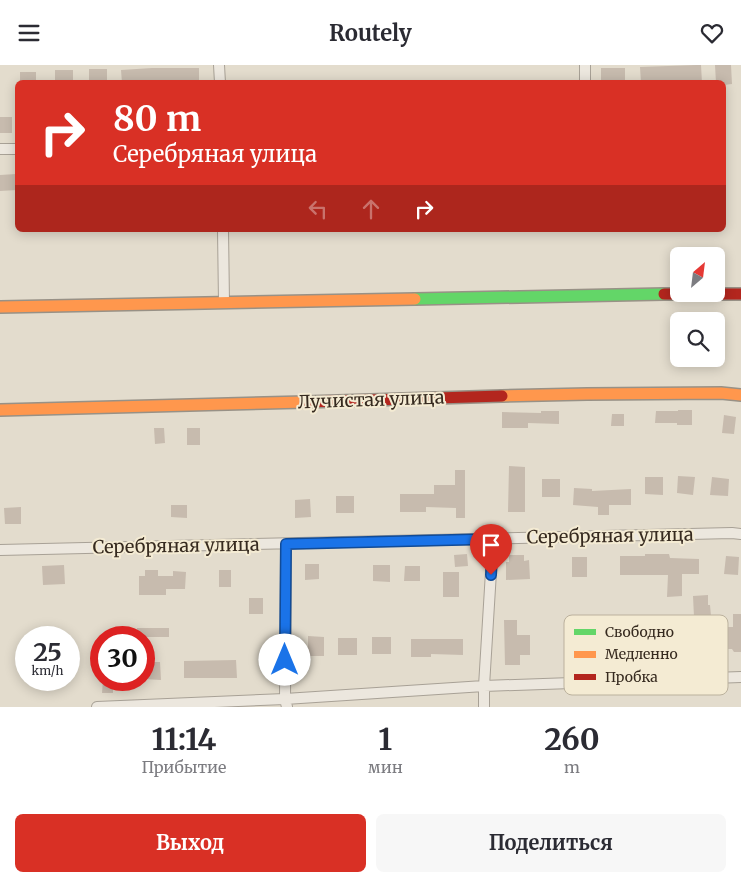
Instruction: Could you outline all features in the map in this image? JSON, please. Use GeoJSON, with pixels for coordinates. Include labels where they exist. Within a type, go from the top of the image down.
{"type":"FeatureCollection","features":[{"type":"Feature","properties":{"kind":"main road"},"geometry":{"type":"LineString","coordinates":[[0,307],[650,294],[741,295]]}},
{"type":"Feature","properties":{"kind":"main road","name":"Лучистая улица"},"geometry":{"type":"LineString","coordinates":[[0,410],[587,394],[721,393],[741,395]]}},
{"type":"Feature","properties":{"kind":"street"},"geometry":{"type":"LineString","coordinates":[[220,65],[220,80]]}},
{"type":"Feature","properties":{"kind":"street"},"geometry":{"type":"LineString","coordinates":[[585,65],[585,80]]}},
{"type":"Feature","properties":{"kind":"street"},"geometry":{"type":"LineString","coordinates":[[0,149],[15,149]]}},
{"type":"Feature","properties":{"kind":"street"},"geometry":{"type":"LineString","coordinates":[[223,232],[224,302]]}},
{"type":"Feature","properties":{"kind":"street","name":"Серебряная улица"},"geometry":{"type":"LineString","coordinates":[[0,551],[712,533],[741,534]]}},
{"type":"Feature","properties":{"kind":"street"},"geometry":{"type":"LineString","coordinates":[[484,707],[493,539]]}},
{"type":"Feature","properties":{"kind":"street"},"geometry":{"type":"LineString","coordinates":[[286,544],[286,703]]}},
{"type":"Feature","properties":{"kind":"street"},"geometry":{"type":"LineString","coordinates":[[728,677],[741,677]]}},
{"type":"Feature","properties":{"kind":"street"},"geometry":{"type":"LineString","coordinates":[[97,707],[286,703],[484,686],[564,683]]}},
{"type":"Feature","properties":{"kind":"building"},"geometry":{"type":"Polygon","coordinates":[[[701,65],[702,80],[641,80],[640,67],[701,65]]]}},
{"type":"Feature","properties":{"kind":"building"},"geometry":{"type":"Polygon","coordinates":[[[715,65],[731,65],[732,84],[726,85],[726,80],[716,80],[715,65]]]}},
{"type":"Feature","properties":{"kind":"building"},"geometry":{"type":"Polygon","coordinates":[[[199,68],[199,80],[122,80],[121,70],[199,68]]]}},
{"type":"Feature","properties":{"kind":"building"},"geometry":{"type":"Polygon","coordinates":[[[601,68],[625,68],[625,80],[601,80],[601,68]]]}},
{"type":"Feature","properties":{"kind":"building"},"geometry":{"type":"Polygon","coordinates":[[[89,69],[107,69],[107,80],[89,80],[89,69]]]}},
{"type":"Feature","properties":{"kind":"building"},"geometry":{"type":"Polygon","coordinates":[[[55,70],[73,70],[73,80],[55,80],[55,70]]]}},
{"type":"Feature","properties":{"kind":"building"},"geometry":{"type":"Polygon","coordinates":[[[20,72],[36,72],[36,80],[20,80],[20,72]]]}},
{"type":"Feature","properties":{"kind":"building"},"geometry":{"type":"Polygon","coordinates":[[[0,117],[12,117],[12,133],[0,133],[0,117]]]}},
{"type":"Feature","properties":{"kind":"building"},"geometry":{"type":"Polygon","coordinates":[[[15,174],[15,190],[0,191],[0,175],[15,174]]]}},
{"type":"Feature","properties":{"kind":"building"},"geometry":{"type":"Polygon","coordinates":[[[692,410],[692,425],[655,423],[656,411],[692,410]]]}},
{"type":"Feature","properties":{"kind":"building"},"geometry":{"type":"Polygon","coordinates":[[[541,411],[559,411],[559,424],[528,423],[528,428],[502,428],[502,412],[541,413],[541,411]]]}},
{"type":"Feature","properties":{"kind":"building"},"geometry":{"type":"Polygon","coordinates":[[[612,414],[624,414],[624,426],[611,426],[612,414]]]}},
{"type":"Feature","properties":{"kind":"building"},"geometry":{"type":"Polygon","coordinates":[[[724,415],[736,417],[734,434],[722,433],[724,415]]]}},
{"type":"Feature","properties":{"kind":"building"},"geometry":{"type":"Polygon","coordinates":[[[154,428],[164,428],[165,443],[155,444],[154,428]]]}},
{"type":"Feature","properties":{"kind":"building"},"geometry":{"type":"Polygon","coordinates":[[[187,428],[200,428],[200,445],[187,445],[187,428]]]}},
{"type":"Feature","properties":{"kind":"building"},"geometry":{"type":"Polygon","coordinates":[[[509,466],[525,467],[525,512],[508,512],[509,466]]]}},
{"type":"Feature","properties":{"kind":"building"},"geometry":{"type":"Polygon","coordinates":[[[455,470],[465,470],[465,518],[456,518],[456,508],[426,507],[426,512],[400,512],[400,494],[434,494],[434,485],[455,485],[455,470]]]}},
{"type":"Feature","properties":{"kind":"building"},"geometry":{"type":"Polygon","coordinates":[[[678,476],[695,477],[693,495],[677,493],[678,476]]]}},
{"type":"Feature","properties":{"kind":"building"},"geometry":{"type":"Polygon","coordinates":[[[645,477],[663,477],[663,495],[645,494],[645,477]]]}},
{"type":"Feature","properties":{"kind":"building"},"geometry":{"type":"Polygon","coordinates":[[[712,477],[729,479],[728,496],[710,495],[712,477]]]}},
{"type":"Feature","properties":{"kind":"building"},"geometry":{"type":"Polygon","coordinates":[[[542,479],[560,479],[560,497],[542,497],[542,479]]]}},
{"type":"Feature","properties":{"kind":"building"},"geometry":{"type":"Polygon","coordinates":[[[574,488],[592,489],[592,491],[631,489],[631,505],[609,505],[609,515],[598,515],[598,507],[573,505],[574,488]]]}},
{"type":"Feature","properties":{"kind":"building"},"geometry":{"type":"Polygon","coordinates":[[[336,496],[354,496],[354,513],[336,513],[336,496]]]}},
{"type":"Feature","properties":{"kind":"building"},"geometry":{"type":"Polygon","coordinates":[[[310,499],[311,517],[295,518],[295,500],[310,499]]]}},
{"type":"Feature","properties":{"kind":"building"},"geometry":{"type":"Polygon","coordinates":[[[171,505],[187,505],[187,518],[171,517],[171,505]]]}},
{"type":"Feature","properties":{"kind":"building"},"geometry":{"type":"Polygon","coordinates":[[[21,507],[21,524],[5,524],[4,508],[21,507]]]}},
{"type":"Feature","properties":{"kind":"building"},"geometry":{"type":"Polygon","coordinates":[[[467,554],[468,566],[455,567],[454,555],[467,554]]]}},
{"type":"Feature","properties":{"kind":"building"},"geometry":{"type":"Polygon","coordinates":[[[645,554],[669,554],[670,558],[699,559],[699,574],[682,574],[682,596],[667,597],[668,575],[620,575],[620,556],[645,556],[645,554]]]}},
{"type":"Feature","properties":{"kind":"building"},"geometry":{"type":"Polygon","coordinates":[[[509,555],[524,555],[524,561],[529,560],[530,579],[506,580],[506,562],[509,562],[509,555]]]}},
{"type":"Feature","properties":{"kind":"building"},"geometry":{"type":"Polygon","coordinates":[[[726,556],[739,557],[738,575],[724,574],[726,556]]]}},
{"type":"Feature","properties":{"kind":"building"},"geometry":{"type":"Polygon","coordinates":[[[572,557],[587,557],[587,577],[572,577],[572,557]]]}},
{"type":"Feature","properties":{"kind":"building"},"geometry":{"type":"Polygon","coordinates":[[[305,564],[319,564],[319,579],[305,580],[305,564]]]}},
{"type":"Feature","properties":{"kind":"building"},"geometry":{"type":"Polygon","coordinates":[[[64,565],[65,584],[43,585],[42,566],[64,565]]]}},
{"type":"Feature","properties":{"kind":"building"},"geometry":{"type":"Polygon","coordinates":[[[373,565],[390,565],[390,582],[373,581],[373,565]]]}},
{"type":"Feature","properties":{"kind":"building"},"geometry":{"type":"Polygon","coordinates":[[[405,566],[420,566],[420,581],[404,581],[405,566]]]}},
{"type":"Feature","properties":{"kind":"building"},"geometry":{"type":"Polygon","coordinates":[[[145,570],[158,570],[158,576],[173,576],[173,571],[186,572],[185,589],[166,589],[166,595],[139,595],[139,576],[145,576],[145,570]]]}},
{"type":"Feature","properties":{"kind":"building"},"geometry":{"type":"Polygon","coordinates":[[[219,570],[231,570],[231,587],[219,587],[219,570]]]}},
{"type":"Feature","properties":{"kind":"building"},"geometry":{"type":"Polygon","coordinates":[[[443,572],[459,572],[459,597],[443,597],[443,572]]]}},
{"type":"Feature","properties":{"kind":"building"},"geometry":{"type":"Polygon","coordinates":[[[708,595],[711,615],[694,615],[693,596],[708,595]]]}},
{"type":"Feature","properties":{"kind":"building"},"geometry":{"type":"Polygon","coordinates":[[[249,598],[263,598],[263,614],[249,614],[249,598]]]}},
{"type":"Feature","properties":{"kind":"building"},"geometry":{"type":"Polygon","coordinates":[[[733,614],[741,614],[741,652],[734,652],[732,649],[728,649],[728,627],[733,627],[733,614]]]}},
{"type":"Feature","properties":{"kind":"building"},"geometry":{"type":"Polygon","coordinates":[[[504,620],[517,620],[517,635],[530,635],[530,655],[520,655],[520,665],[505,665],[504,620]]]}},
{"type":"Feature","properties":{"kind":"building"},"geometry":{"type":"Polygon","coordinates":[[[155,628],[169,628],[169,637],[155,637],[155,628]]]}},
{"type":"Feature","properties":{"kind":"building"},"geometry":{"type":"Polygon","coordinates":[[[308,636],[324,637],[324,656],[308,656],[308,636]]]}},
{"type":"Feature","properties":{"kind":"building"},"geometry":{"type":"Polygon","coordinates":[[[372,637],[391,637],[391,654],[372,654],[372,637]]]}},
{"type":"Feature","properties":{"kind":"building"},"geometry":{"type":"Polygon","coordinates":[[[338,638],[357,638],[357,655],[338,655],[338,638]]]}},
{"type":"Feature","properties":{"kind":"building"},"geometry":{"type":"Polygon","coordinates":[[[411,639],[463,639],[463,655],[431,654],[431,657],[411,657],[411,639]]]}},
{"type":"Feature","properties":{"kind":"building"},"geometry":{"type":"Polygon","coordinates":[[[236,660],[237,678],[184,678],[184,661],[236,660]]]}},
{"type":"Feature","properties":{"kind":"building"},"geometry":{"type":"Polygon","coordinates":[[[155,662],[160,662],[161,680],[155,680],[155,662]]]}},
{"type":"Feature","properties":{"kind":"building"},"geometry":{"type":"Polygon","coordinates":[[[102,691],[113,691],[113,693],[102,693],[102,691]]]}},
{"type":"Feature","properties":{"kind":"traffic: fast"},"geometry":{"type":"LineString","coordinates":[[415,299],[664,294]]}},
{"type":"Feature","properties":{"kind":"traffic: slow"},"geometry":{"type":"LineString","coordinates":[[0,307],[415,299]]}},
{"type":"Feature","properties":{"kind":"traffic: slow"},"geometry":{"type":"LineString","coordinates":[[502,396],[721,393],[741,395]]}},
{"type":"Feature","properties":{"kind":"traffic: slow"},"geometry":{"type":"LineString","coordinates":[[0,410],[305,402]]}},
{"type":"Feature","properties":{"kind":"traffic: jam"},"geometry":{"type":"LineString","coordinates":[[664,294],[741,294]]}},
{"type":"Feature","properties":{"kind":"traffic: jam"},"geometry":{"type":"LineString","coordinates":[[305,402],[502,396]]}},
{"type":"Feature","properties":{"kind":"route"},"geometry":{"type":"LineString","coordinates":[[285,660],[286,544],[493,539],[491,575]]}}]}
